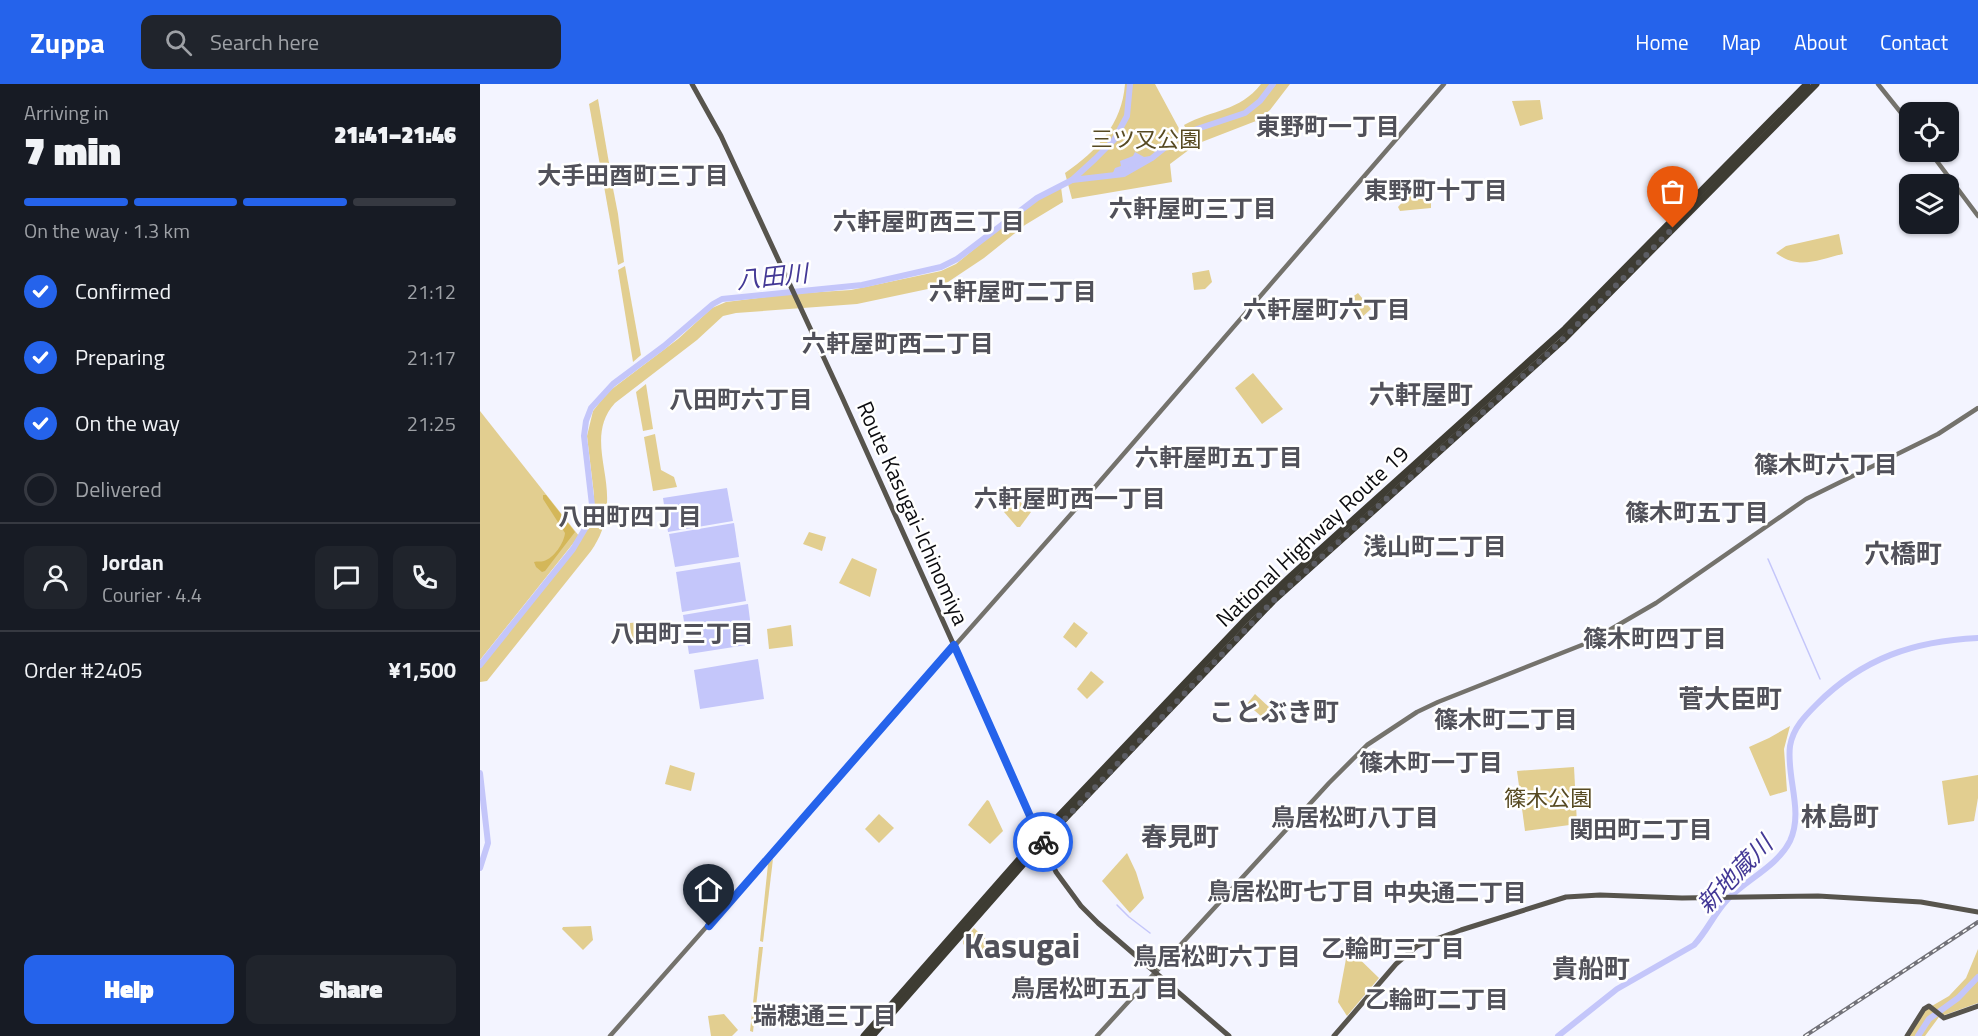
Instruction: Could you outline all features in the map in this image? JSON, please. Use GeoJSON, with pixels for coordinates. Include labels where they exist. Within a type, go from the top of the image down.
{"type":"FeatureCollection","features":[{"type":"Feature","properties":{"kind":"highway","name":"National Highway Route 19"},"geometry":{"type":"LineString","coordinates":[[864,1036],[1041,840],[1269,595],[1565,330],[1808,84]]}},
{"type":"Feature","properties":{"kind":"highway","name":"National Highway Route 19"},"geometry":{"type":"LineString","coordinates":[[872,1036],[1041,840],[1273,601],[1563,340],[1816,84]]}},
{"type":"Feature","properties":{"kind":"main road","name":"Route Kasugai-Ichinomiya"},"geometry":{"type":"LineString","coordinates":[[692,84],[721,136],[801,307],[1056,872],[1081,906],[1098,923],[1229,1036]]}},
{"type":"Feature","properties":{"kind":"main road"},"geometry":{"type":"LineString","coordinates":[[610,1036],[678,962],[1095,487],[1444,84]]}},
{"type":"Feature","properties":{"kind":"main road"},"geometry":{"type":"LineString","coordinates":[[1878,84],[1899,110]]}},
{"type":"Feature","properties":{"kind":"main road"},"geometry":{"type":"LineString","coordinates":[[1938,162],[1978,216]]}},
{"type":"Feature","properties":{"kind":"main road"},"geometry":{"type":"LineString","coordinates":[[1097,1036],[1346,765],[1391,728],[1438,702],[1605,633],[1662,599],[1806,500],[1938,434],[1978,408]]}},
{"type":"Feature","properties":{"kind":"main road"},"geometry":{"type":"LineString","coordinates":[[1334,1036],[1396,964],[1412,950],[1431,940],[1566,897],[1600,895],[1682,898],[1818,896],[1920,902],[1978,912]]}},
{"type":"Feature","properties":{"kind":"main road"},"geometry":{"type":"LineString","coordinates":[[1907,1036],[1924,1009],[1929,1006],[1944,1018],[1978,1006]]}},
{"type":"Feature","properties":{"kind":"green space","name":"三ツ又公園"},"geometry":{"type":"Polygon","coordinates":[[[1125,84],[1155,84],[1190,149],[1170,164],[1172,182],[1072,199],[1065,173],[1097,146],[1106,135],[1119,112],[1125,84]]]}},
{"type":"Feature","properties":{"kind":"green space"},"geometry":{"type":"Polygon","coordinates":[[[1261,84],[1290,84],[1270,110],[1256,121],[1194,145],[1184,125],[1235,105],[1253,93],[1261,84]]]}},
{"type":"Feature","properties":{"kind":"green space"},"geometry":{"type":"Polygon","coordinates":[[[598,99],[610,169],[601,171],[589,104],[598,99]]]}},
{"type":"Feature","properties":{"kind":"green space"},"geometry":{"type":"Polygon","coordinates":[[[1540,100],[1543,119],[1520,126],[1512,101],[1540,100]]]}},
{"type":"Feature","properties":{"kind":"green space"},"geometry":{"type":"Polygon","coordinates":[[[610,173],[624,262],[618,265],[602,175],[610,173]]]}},
{"type":"Feature","properties":{"kind":"green space"},"geometry":{"type":"Polygon","coordinates":[[[1422,180],[1431,188],[1431,208],[1400,211],[1398,207],[1422,180]]]}},
{"type":"Feature","properties":{"kind":"green space"},"geometry":{"type":"Polygon","coordinates":[[[1061,187],[1063,202],[1025,225],[984,258],[942,286],[857,304],[736,313],[723,316],[697,340],[615,403],[607,414],[601,439],[607,509],[598,540],[487,681],[480,682],[480,668],[580,542],[593,511],[594,495],[587,436],[593,411],[608,392],[678,339],[712,308],[726,302],[789,294],[851,290],[941,271],[956,264],[1041,197],[1061,187]]]}},
{"type":"Feature","properties":{"kind":"green space"},"geometry":{"type":"Polygon","coordinates":[[[1839,234],[1843,254],[1816,261],[1800,262],[1784,258],[1776,253],[1786,246],[1839,234]]]}},
{"type":"Feature","properties":{"kind":"green space"},"geometry":{"type":"Polygon","coordinates":[[[625,266],[641,355],[633,362],[618,270],[625,266]]]}},
{"type":"Feature","properties":{"kind":"green space"},"geometry":{"type":"Polygon","coordinates":[[[1209,270],[1212,282],[1205,289],[1194,290],[1192,273],[1209,270]]]}},
{"type":"Feature","properties":{"kind":"green space"},"geometry":{"type":"Polygon","coordinates":[[[1358,293],[1371,309],[1360,319],[1347,303],[1358,293]]]}},
{"type":"Feature","properties":{"kind":"green space"},"geometry":{"type":"Polygon","coordinates":[[[1253,373],[1283,409],[1262,424],[1235,388],[1253,373]]]}},
{"type":"Feature","properties":{"kind":"green space"},"geometry":{"type":"Polygon","coordinates":[[[646,384],[653,429],[643,431],[636,392],[646,384]]]}},
{"type":"Feature","properties":{"kind":"green space"},"geometry":{"type":"Polygon","coordinates":[[[480,411],[579,536],[480,660],[480,411]]]}},
{"type":"Feature","properties":{"kind":"green space"},"geometry":{"type":"Polygon","coordinates":[[[655,434],[661,470],[674,477],[677,487],[653,491],[644,437],[655,434]]]}},
{"type":"Feature","properties":{"kind":"green space"},"geometry":{"type":"Polygon","coordinates":[[[1016,498],[1031,512],[1020,527],[1017,527],[1004,512],[1016,498]]]}},
{"type":"Feature","properties":{"kind":"green space"},"geometry":{"type":"Polygon","coordinates":[[[809,532],[826,537],[822,551],[803,544],[809,532]]]}},
{"type":"Feature","properties":{"kind":"green space"},"geometry":{"type":"Polygon","coordinates":[[[852,558],[877,569],[870,597],[839,583],[852,558]]]}},
{"type":"Feature","properties":{"kind":"green space"},"geometry":{"type":"Polygon","coordinates":[[[651,621],[652,643],[631,645],[630,623],[651,621]]]}},
{"type":"Feature","properties":{"kind":"green space"},"geometry":{"type":"Polygon","coordinates":[[[1074,622],[1088,633],[1076,648],[1063,637],[1074,622]]]}},
{"type":"Feature","properties":{"kind":"green space"},"geometry":{"type":"Polygon","coordinates":[[[791,625],[793,646],[769,649],[767,629],[791,625]]]}},
{"type":"Feature","properties":{"kind":"green space"},"geometry":{"type":"Polygon","coordinates":[[[1091,671],[1104,682],[1087,699],[1077,689],[1091,671]]]}},
{"type":"Feature","properties":{"kind":"green space"},"geometry":{"type":"Polygon","coordinates":[[[1255,694],[1270,708],[1262,717],[1247,704],[1255,694]]]}},
{"type":"Feature","properties":{"kind":"green space"},"geometry":{"type":"Polygon","coordinates":[[[1790,726],[1784,749],[1787,791],[1770,796],[1749,747],[1790,726]]]}},
{"type":"Feature","properties":{"kind":"green space"},"geometry":{"type":"Polygon","coordinates":[[[670,765],[695,773],[691,791],[665,784],[670,765]]]}},
{"type":"Feature","properties":{"kind":"green space","name":"篠木公園"},"geometry":{"type":"Polygon","coordinates":[[[1574,767],[1577,824],[1525,831],[1517,771],[1574,767]]]}},
{"type":"Feature","properties":{"kind":"green space"},"geometry":{"type":"Polygon","coordinates":[[[1978,775],[1978,798],[1974,821],[1948,825],[1942,781],[1978,775]]]}},
{"type":"Feature","properties":{"kind":"green space"},"geometry":{"type":"Polygon","coordinates":[[[987,800],[1003,831],[990,844],[968,825],[987,800]]]}},
{"type":"Feature","properties":{"kind":"green space"},"geometry":{"type":"Polygon","coordinates":[[[879,814],[894,828],[879,843],[865,829],[879,814]]]}},
{"type":"Feature","properties":{"kind":"green space"},"geometry":{"type":"Polygon","coordinates":[[[1127,853],[1144,898],[1130,913],[1102,881],[1127,853]]]}},
{"type":"Feature","properties":{"kind":"green space"},"geometry":{"type":"Polygon","coordinates":[[[773,859],[763,942],[760,941],[768,864],[773,859]]]}},
{"type":"Feature","properties":{"kind":"green space"},"geometry":{"type":"Polygon","coordinates":[[[591,926],[593,940],[583,950],[562,929],[563,927],[591,926]]]}},
{"type":"Feature","properties":{"kind":"green space"},"geometry":{"type":"Polygon","coordinates":[[[974,928],[990,943],[977,956],[963,944],[974,928]]]}},
{"type":"Feature","properties":{"kind":"green space"},"geometry":{"type":"Polygon","coordinates":[[[759,947],[763,947],[753,1032],[750,1031],[759,947]]]}},
{"type":"Feature","properties":{"kind":"green space"},"geometry":{"type":"Polygon","coordinates":[[[1348,948],[1379,978],[1347,1016],[1338,1002],[1348,948]]]}},
{"type":"Feature","properties":{"kind":"green space"},"geometry":{"type":"Polygon","coordinates":[[[1978,949],[1978,1003],[1939,1017],[1925,1036],[1909,1036],[1925,1010],[1949,996],[1966,978],[1978,949]]]}},
{"type":"Feature","properties":{"kind":"green space"},"geometry":{"type":"Polygon","coordinates":[[[724,1014],[738,1030],[732,1036],[711,1036],[708,1016],[724,1014]]]}},
{"type":"Feature","properties":{"kind":"shaded area"},"geometry":{"type":"Polygon","coordinates":[[[543,495],[546,495],[575,532],[542,572],[534,562],[544,561],[551,557],[561,545],[565,533],[543,499],[543,495]]]}},
{"type":"Feature","properties":{"kind":"water"},"geometry":{"type":"Polygon","coordinates":[[[1135,152],[1144,157],[1150,156],[1129,170],[1112,175],[1115,168],[1121,166],[1120,161],[1133,156],[1135,152]]]}},
{"type":"Feature","properties":{"kind":"water"},"geometry":{"type":"Polygon","coordinates":[[[727,488],[733,521],[668,532],[663,498],[727,488]]]}},
{"type":"Feature","properties":{"kind":"water"},"geometry":{"type":"Polygon","coordinates":[[[734,523],[739,557],[675,567],[669,534],[734,523]]]}},
{"type":"Feature","properties":{"kind":"water"},"geometry":{"type":"Polygon","coordinates":[[[740,562],[746,601],[682,612],[676,572],[740,562]]]}},
{"type":"Feature","properties":{"kind":"water"},"geometry":{"type":"Polygon","coordinates":[[[748,604],[753,644],[689,654],[683,615],[748,604]]]}},
{"type":"Feature","properties":{"kind":"water"},"geometry":{"type":"Polygon","coordinates":[[[758,659],[764,699],[700,709],[694,670],[758,659]]]}},
{"type":"Feature","properties":{"kind":"waterway","name":"八田川"},"geometry":{"type":"LineString","coordinates":[[480,665],[573,549],[586,527],[592,505],[584,436],[586,421],[591,408],[613,384],[722,299],[862,285],[941,267],[957,259],[1037,198],[1072,180],[1114,140],[1127,116],[1130,84]]}},
{"type":"Feature","properties":{"kind":"waterway"},"geometry":{"type":"LineString","coordinates":[[1072,180],[1124,174],[1152,158],[1182,134],[1245,113],[1260,101],[1273,84]]}},
{"type":"Feature","properties":{"kind":"waterway"},"geometry":{"type":"LineString","coordinates":[[1768,559],[1820,679]]}},
{"type":"Feature","properties":{"kind":"waterway","name":"新地蔵川"},"geometry":{"type":"LineString","coordinates":[[1558,1036],[1617,989],[1694,945],[1727,900],[1769,866],[1784,850],[1794,830],[1795,818],[1789,758],[1790,746],[1797,728],[1817,704],[1853,675],[1891,655],[1932,643],[1978,638]]}},
{"type":"Feature","properties":{"kind":"waterway","name":"八田川"},"geometry":{"type":"LineString","coordinates":[[480,773],[488,843],[480,868]]}},
{"type":"Feature","properties":{"kind":"waterway"},"geometry":{"type":"LineString","coordinates":[[1117,905],[1150,933]]}},
{"type":"Feature","properties":{"kind":"waterway"},"geometry":{"type":"LineString","coordinates":[[1918,1036],[1929,1019],[1958,998],[1978,977]]}},
{"type":"Feature","properties":{"kind":"railway"},"geometry":{"type":"LineString","coordinates":[[1805,1036],[1978,922]]}},
{"type":"Feature","properties":{"kind":"way so far"},"geometry":{"type":"LineString","coordinates":[[1043,842],[1293,581],[1568,336],[1673,228]]}},
{"type":"Feature","properties":{"kind":"district","name":"東野町一丁目"},"geometry":{"type":"Point","coordinates":[1328,126]}},
{"type":"Feature","properties":{"kind":"district","name":"大手田酉町三丁目"},"geometry":{"type":"Point","coordinates":[633,175]}},
{"type":"Feature","properties":{"kind":"district","name":"東野町十丁目"},"geometry":{"type":"Point","coordinates":[1436,190]}},
{"type":"Feature","properties":{"kind":"district","name":"六軒屋町三丁目"},"geometry":{"type":"Point","coordinates":[1193,208]}},
{"type":"Feature","properties":{"kind":"district","name":"六軒屋町西三丁目"},"geometry":{"type":"Point","coordinates":[929,221]}},
{"type":"Feature","properties":{"kind":"district","name":"六軒屋町二丁目"},"geometry":{"type":"Point","coordinates":[1013,291]}},
{"type":"Feature","properties":{"kind":"district","name":"六軒屋町六丁目"},"geometry":{"type":"Point","coordinates":[1327,309]}},
{"type":"Feature","properties":{"kind":"district","name":"六軒屋町西二丁目"},"geometry":{"type":"Point","coordinates":[898,343]}},
{"type":"Feature","properties":{"kind":"district","name":"六軒屋町"},"geometry":{"type":"Point","coordinates":[1421,394]}},
{"type":"Feature","properties":{"kind":"district","name":"八田町六丁目"},"geometry":{"type":"Point","coordinates":[741,399]}},
{"type":"Feature","properties":{"kind":"district","name":"六軒屋町五丁目"},"geometry":{"type":"Point","coordinates":[1219,457]}},
{"type":"Feature","properties":{"kind":"district","name":"篠木町六丁目"},"geometry":{"type":"Point","coordinates":[1826,464]}},
{"type":"Feature","properties":{"kind":"district","name":"六軒屋町西一丁目"},"geometry":{"type":"Point","coordinates":[1070,498]}},
{"type":"Feature","properties":{"kind":"district","name":"篠木町五丁目"},"geometry":{"type":"Point","coordinates":[1697,512]}},
{"type":"Feature","properties":{"kind":"district","name":"八田町四丁目"},"geometry":{"type":"Point","coordinates":[630,516]}},
{"type":"Feature","properties":{"kind":"district","name":"浅山町二丁目"},"geometry":{"type":"Point","coordinates":[1435,546]}},
{"type":"Feature","properties":{"kind":"district","name":"穴橋町"},"geometry":{"type":"Point","coordinates":[1903,553]}},
{"type":"Feature","properties":{"kind":"district","name":"八田町三丁目"},"geometry":{"type":"Point","coordinates":[682,633]}},
{"type":"Feature","properties":{"kind":"district","name":"篠木町四丁目"},"geometry":{"type":"Point","coordinates":[1655,638]}},
{"type":"Feature","properties":{"kind":"district","name":"菅大臣町"},"geometry":{"type":"Point","coordinates":[1730,698]}},
{"type":"Feature","properties":{"kind":"district","name":"ことぶき町"},"geometry":{"type":"Point","coordinates":[1274,711]}},
{"type":"Feature","properties":{"kind":"district","name":"篠木町二丁目"},"geometry":{"type":"Point","coordinates":[1506,719]}},
{"type":"Feature","properties":{"kind":"district","name":"篠木町一丁目"},"geometry":{"type":"Point","coordinates":[1431,762]}},
{"type":"Feature","properties":{"kind":"district","name":"林島町"},"geometry":{"type":"Point","coordinates":[1840,816]}},
{"type":"Feature","properties":{"kind":"district","name":"鳥居松町八丁目"},"geometry":{"type":"Point","coordinates":[1355,817]}},
{"type":"Feature","properties":{"kind":"district","name":"関田町二丁目"},"geometry":{"type":"Point","coordinates":[1641,829]}},
{"type":"Feature","properties":{"kind":"district","name":"春見町"},"geometry":{"type":"Point","coordinates":[1180,836]}},
{"type":"Feature","properties":{"kind":"district","name":"鳥居松町七丁目"},"geometry":{"type":"Point","coordinates":[1291,891]}},
{"type":"Feature","properties":{"kind":"district","name":"中央通二丁目"},"geometry":{"type":"Point","coordinates":[1455,892]}},
{"type":"Feature","properties":{"kind":"district","name":"Kasugai"},"geometry":{"type":"Point","coordinates":[1022,945]}},
{"type":"Feature","properties":{"kind":"district","name":"乙輪町三丁目"},"geometry":{"type":"Point","coordinates":[1393,948]}},
{"type":"Feature","properties":{"kind":"district","name":"鳥居松町六丁目"},"geometry":{"type":"Point","coordinates":[1217,956]}},
{"type":"Feature","properties":{"kind":"district","name":"貴船町"},"geometry":{"type":"Point","coordinates":[1591,968]}},
{"type":"Feature","properties":{"kind":"district","name":"鳥居松町五丁目"},"geometry":{"type":"Point","coordinates":[1095,988]}},
{"type":"Feature","properties":{"kind":"district","name":"乙輪町二丁目"},"geometry":{"type":"Point","coordinates":[1437,999]}},
{"type":"Feature","properties":{"kind":"district","name":"瑞穂通三丁目"},"geometry":{"type":"Point","coordinates":[825,1015]}},
{"type":"Feature","properties":{"kind":"route"},"geometry":{"type":"LineString","coordinates":[[709,926],[954,645],[1043,842]]}}]}
